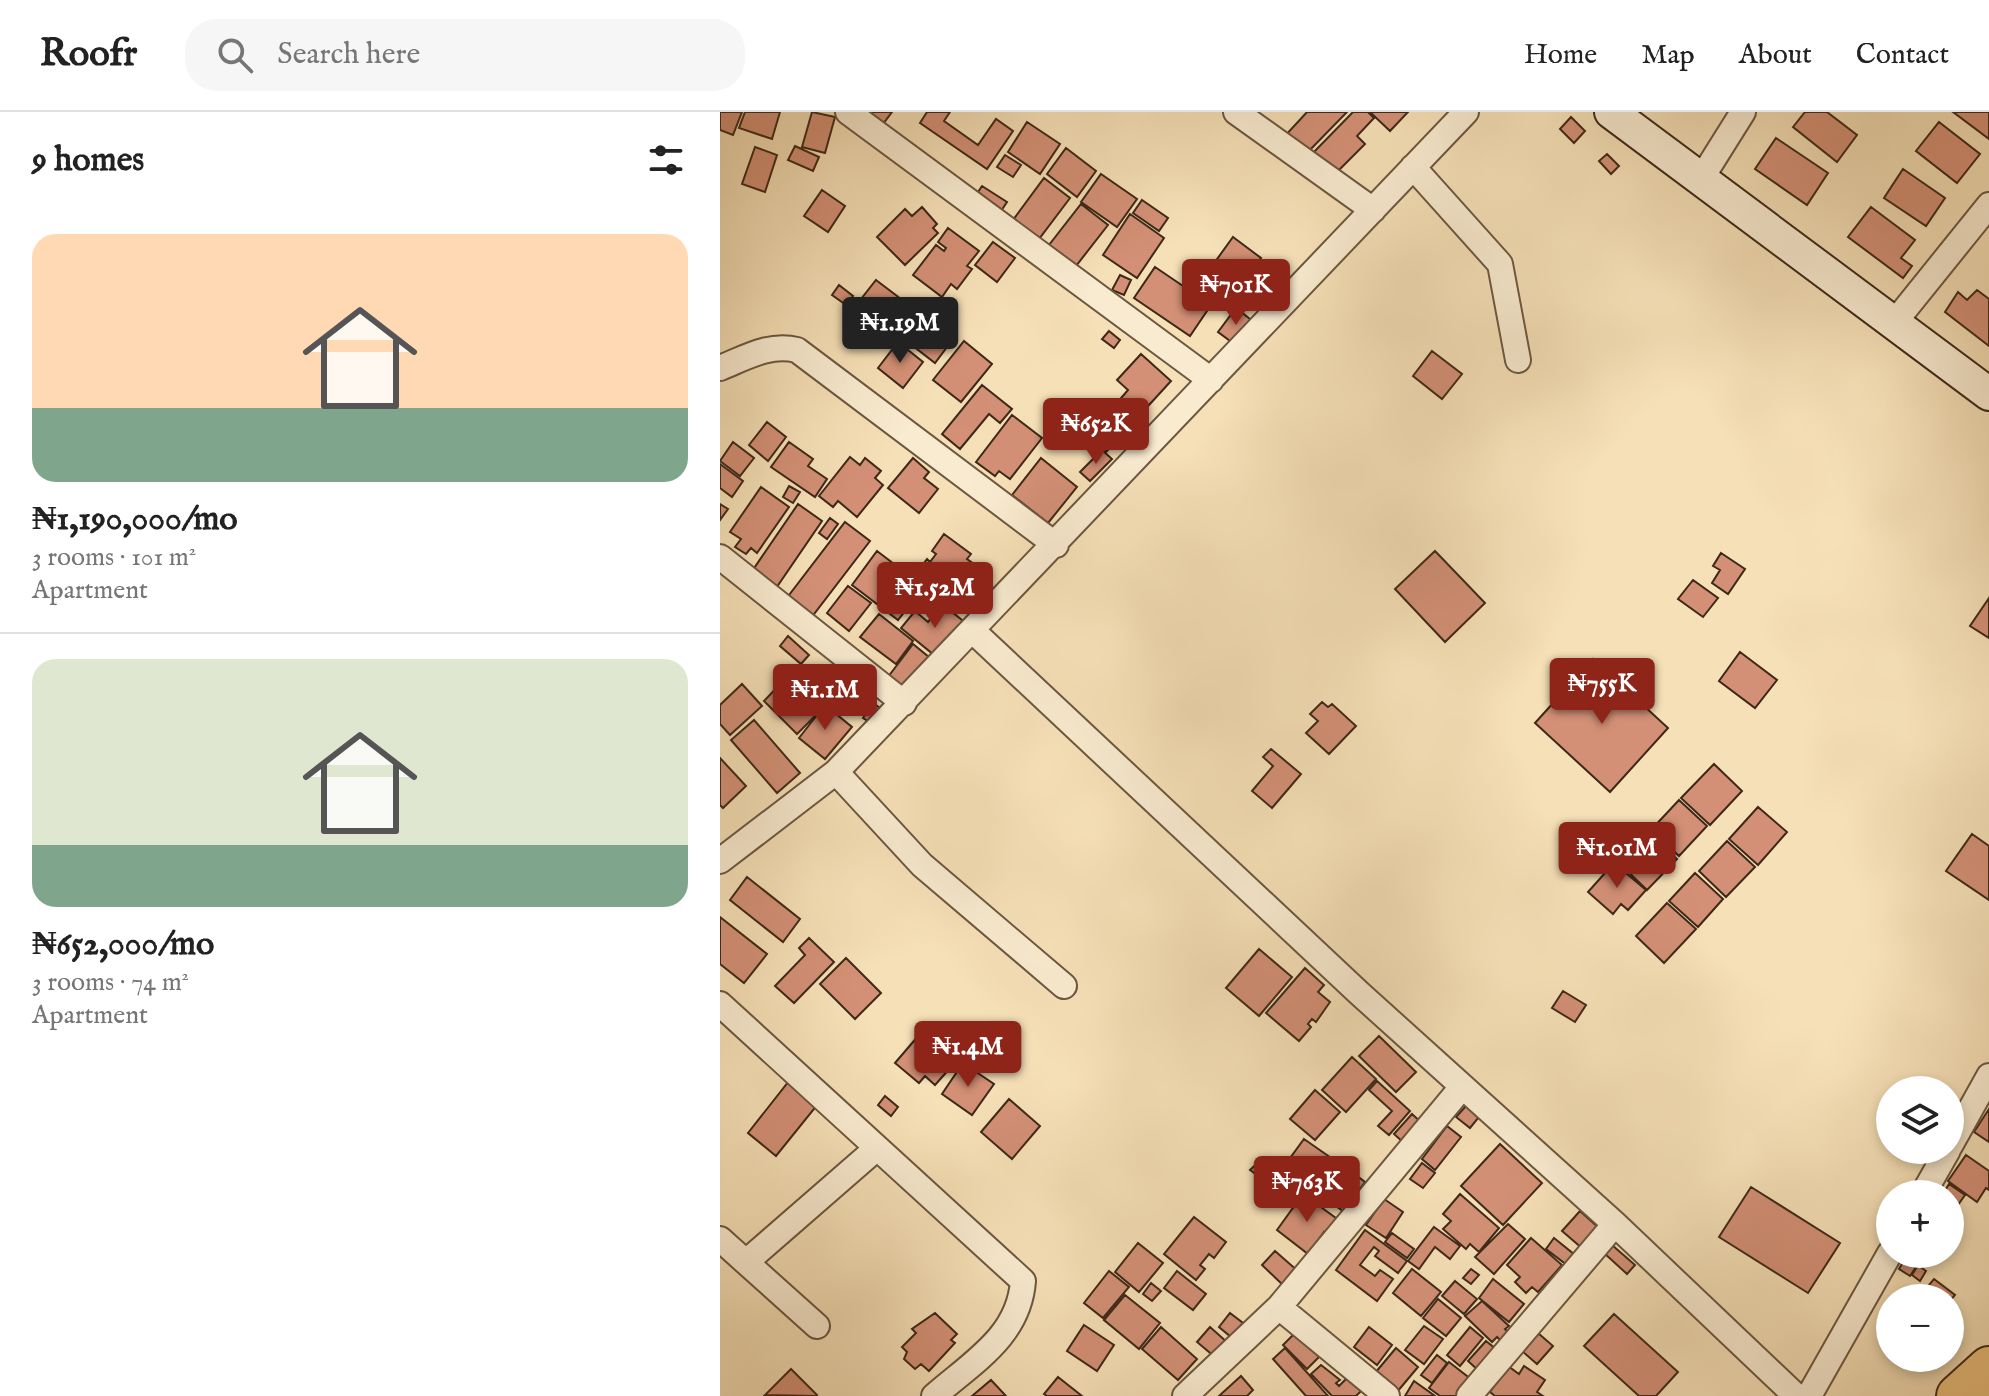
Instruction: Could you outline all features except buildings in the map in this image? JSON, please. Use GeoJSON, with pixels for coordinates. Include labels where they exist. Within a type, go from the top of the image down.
{"type":"FeatureCollection","features":[{"type":"Feature","properties":{"kind":"highway"},"geometry":{"type":"LineString","coordinates":[[1958,1396],[1989,1368]]}},
{"type":"Feature","properties":{"kind":"street"},"geometry":{"type":"LineString","coordinates":[[848,112],[1211,380]]}},
{"type":"Feature","properties":{"kind":"street"},"geometry":{"type":"LineString","coordinates":[[1236,112],[1373,210]]}},
{"type":"Feature","properties":{"kind":"street"},"geometry":{"type":"LineString","coordinates":[[720,861],[836,772],[974,632],[1466,112]]}},
{"type":"Feature","properties":{"kind":"street"},"geometry":{"type":"LineString","coordinates":[[1611,112],[1989,394]]}},
{"type":"Feature","properties":{"kind":"street"},"geometry":{"type":"LineString","coordinates":[[1701,179],[1743,112]]}},
{"type":"Feature","properties":{"kind":"street"},"geometry":{"type":"LineString","coordinates":[[1413,167],[1500,264],[1518,360]]}},
{"type":"Feature","properties":{"kind":"street"},"geometry":{"type":"LineString","coordinates":[[1894,323],[1989,205]]}},
{"type":"Feature","properties":{"kind":"street"},"geometry":{"type":"LineString","coordinates":[[720,368],[762,350],[782,346],[797,350],[1056,545]]}},
{"type":"Feature","properties":{"kind":"street"},"geometry":{"type":"LineString","coordinates":[[720,557],[904,703]]}},
{"type":"Feature","properties":{"kind":"street"},"geometry":{"type":"LineString","coordinates":[[974,632],[1462,1087],[1615,1224],[1796,1396]]}},
{"type":"Feature","properties":{"kind":"street"},"geometry":{"type":"LineString","coordinates":[[836,772],[922,865],[1064,986]]}},
{"type":"Feature","properties":{"kind":"street"},"geometry":{"type":"LineString","coordinates":[[720,1004],[1023,1281],[1021,1305],[1005,1334],[934,1396]]}},
{"type":"Feature","properties":{"kind":"street"},"geometry":{"type":"LineString","coordinates":[[1964,1121],[1989,1076]]}},
{"type":"Feature","properties":{"kind":"street"},"geometry":{"type":"LineString","coordinates":[[1185,1396],[1279,1307],[1462,1087]]}},
{"type":"Feature","properties":{"kind":"street"},"geometry":{"type":"LineString","coordinates":[[746,1262],[877,1148]]}},
{"type":"Feature","properties":{"kind":"street"},"geometry":{"type":"LineString","coordinates":[[1469,1396],[1615,1224]]}},
{"type":"Feature","properties":{"kind":"street"},"geometry":{"type":"LineString","coordinates":[[720,1239],[817,1326]]}},
{"type":"Feature","properties":{"kind":"street"},"geometry":{"type":"LineString","coordinates":[[1809,1396],[1882,1268]]}},
{"type":"Feature","properties":{"kind":"street"},"geometry":{"type":"LineString","coordinates":[[1279,1307],[1387,1396]]}}]}
